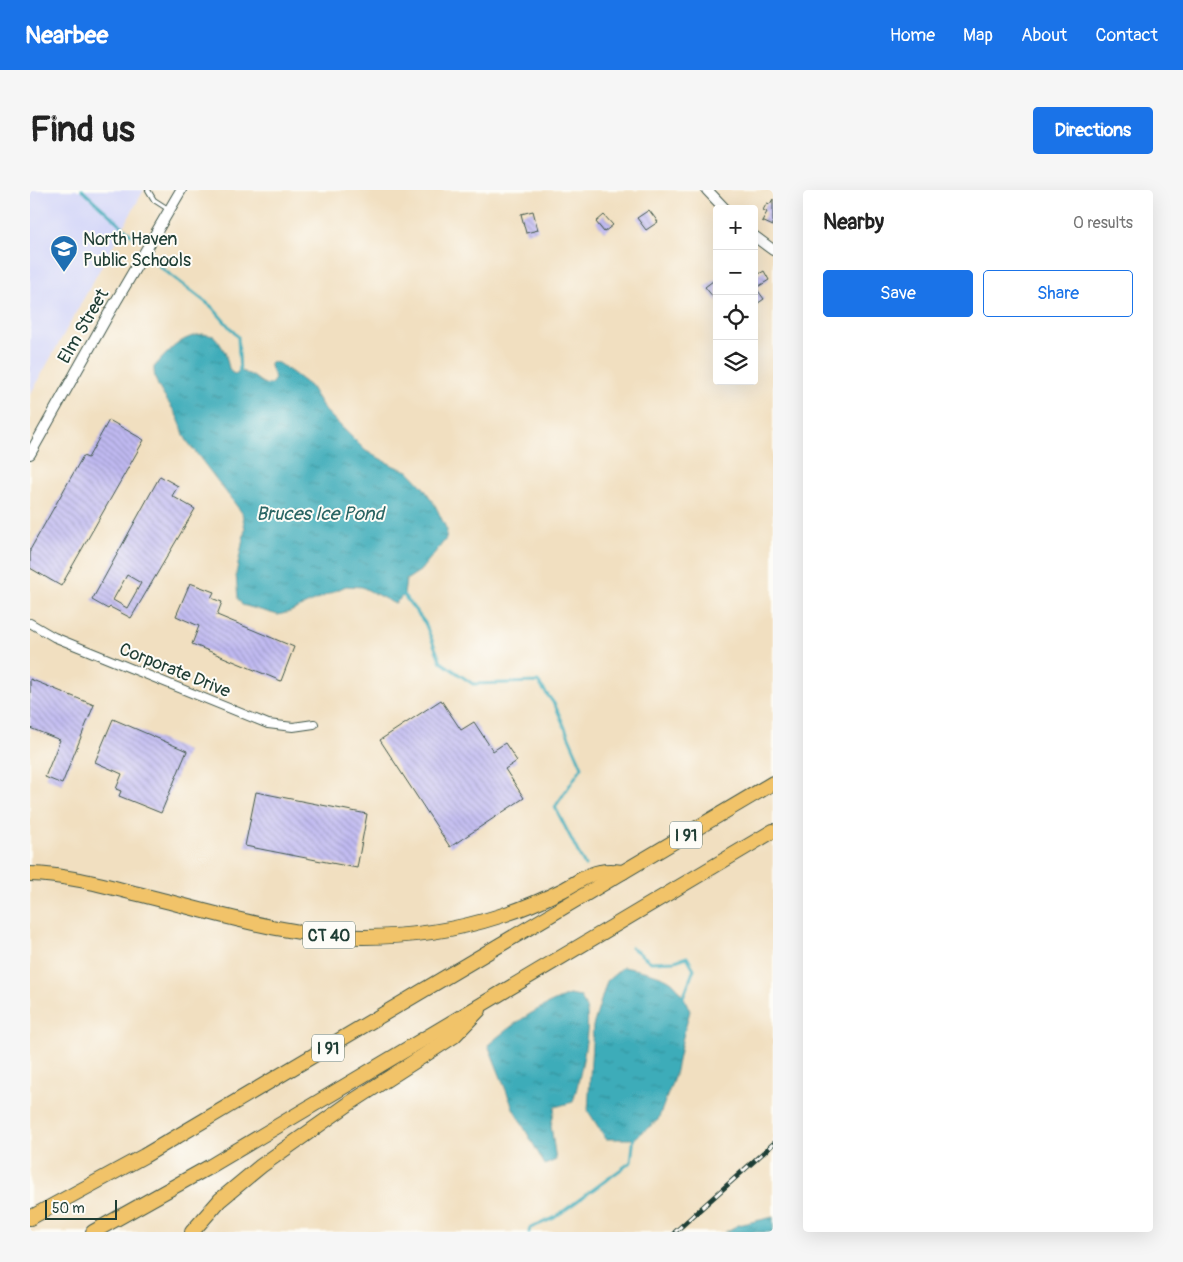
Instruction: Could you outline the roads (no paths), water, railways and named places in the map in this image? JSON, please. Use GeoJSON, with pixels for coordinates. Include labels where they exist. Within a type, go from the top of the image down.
{"type":"FeatureCollection","features":[{"type":"Feature","properties":{"kind":"highway","name":"I 91"},"geometry":{"type":"LineString","coordinates":[[30,1218],[137,1160],[773,783]]}},
{"type":"Feature","properties":{"kind":"highway","name":"I 91"},"geometry":{"type":"LineString","coordinates":[[93,1232],[217,1162],[773,831]]}},
{"type":"Feature","properties":{"kind":"highway","name":"CT 40"},"geometry":{"type":"LineString","coordinates":[[30,874],[94,882],[295,931],[363,937],[426,932],[468,925],[501,916],[536,902],[595,873],[607,871],[623,872]]}},
{"type":"Feature","properties":{"kind":"highway"},"geometry":{"type":"LineString","coordinates":[[192,1232],[220,1200],[249,1175],[350,1103],[454,1036],[468,1023],[485,1002]]}},
{"type":"Feature","properties":{"kind":"street","name":"Elm Street"},"geometry":{"type":"LineString","coordinates":[[30,454],[181,190]]}},
{"type":"Feature","properties":{"kind":"street"},"geometry":{"type":"LineString","coordinates":[[707,190],[720,205]]}},
{"type":"Feature","properties":{"kind":"street"},"geometry":{"type":"LineString","coordinates":[[758,239],[773,250]]}},
{"type":"Feature","properties":{"kind":"street","name":"Corporate Drive"},"geometry":{"type":"LineString","coordinates":[[30,623],[60,639],[268,724],[293,727],[314,724]]}},
{"type":"Feature","properties":{"kind":"lane"},"geometry":{"type":"LineString","coordinates":[[148,190],[154,200],[170,210]]}},
{"type":"Feature","properties":{"kind":"water","name":"Bruces Ice Pond"},"geometry":{"type":"Polygon","coordinates":[[[203,334],[214,336],[219,342],[225,352],[232,373],[236,374],[239,370],[267,385],[273,382],[275,378],[270,366],[272,362],[278,363],[293,373],[310,386],[325,410],[366,451],[394,466],[408,471],[423,487],[435,505],[447,530],[446,539],[420,571],[406,580],[404,595],[395,604],[362,587],[346,586],[290,612],[278,615],[242,605],[238,599],[236,574],[245,529],[242,513],[187,441],[177,416],[160,389],[155,375],[154,367],[176,345],[187,338],[203,334]]]}},
{"type":"Feature","properties":{"kind":"water"},"geometry":{"type":"Polygon","coordinates":[[[623,967],[668,979],[678,988],[690,1011],[675,1075],[658,1120],[634,1139],[606,1139],[588,1111],[593,1026],[607,981],[623,967]]]}},
{"type":"Feature","properties":{"kind":"water"},"geometry":{"type":"Polygon","coordinates":[[[569,995],[581,997],[586,1007],[586,1041],[573,1102],[555,1107],[551,1126],[556,1160],[545,1165],[513,1108],[488,1045],[526,1016],[547,1004],[569,995]]]}},
{"type":"Feature","properties":{"kind":"water"},"geometry":{"type":"Polygon","coordinates":[[[773,1217],[773,1232],[725,1232],[738,1225],[773,1217]]]}},
{"type":"Feature","properties":{"kind":"waterway"},"geometry":{"type":"LineString","coordinates":[[82,190],[134,237]]}},
{"type":"Feature","properties":{"kind":"waterway"},"geometry":{"type":"LineString","coordinates":[[159,266],[212,307],[238,337],[240,373]]}},
{"type":"Feature","properties":{"kind":"waterway"},"geometry":{"type":"LineString","coordinates":[[402,593],[425,623],[441,662],[473,684],[538,682],[555,705],[582,767],[555,807],[585,866]]}},
{"type":"Feature","properties":{"kind":"waterway"},"geometry":{"type":"LineString","coordinates":[[631,947],[651,962],[675,961],[687,957],[694,969],[682,1000]]}},
{"type":"Feature","properties":{"kind":"waterway"},"geometry":{"type":"LineString","coordinates":[[529,1232],[530,1228],[554,1218],[631,1162],[634,1136]]}},
{"type":"Feature","properties":{"kind":"railway"},"geometry":{"type":"LineString","coordinates":[[675,1232],[773,1144]]}},
{"type":"Feature","properties":{"kind":"place","name":"North Haven Public Schools"},"geometry":{"type":"Point","coordinates":[64,273]}}]}
